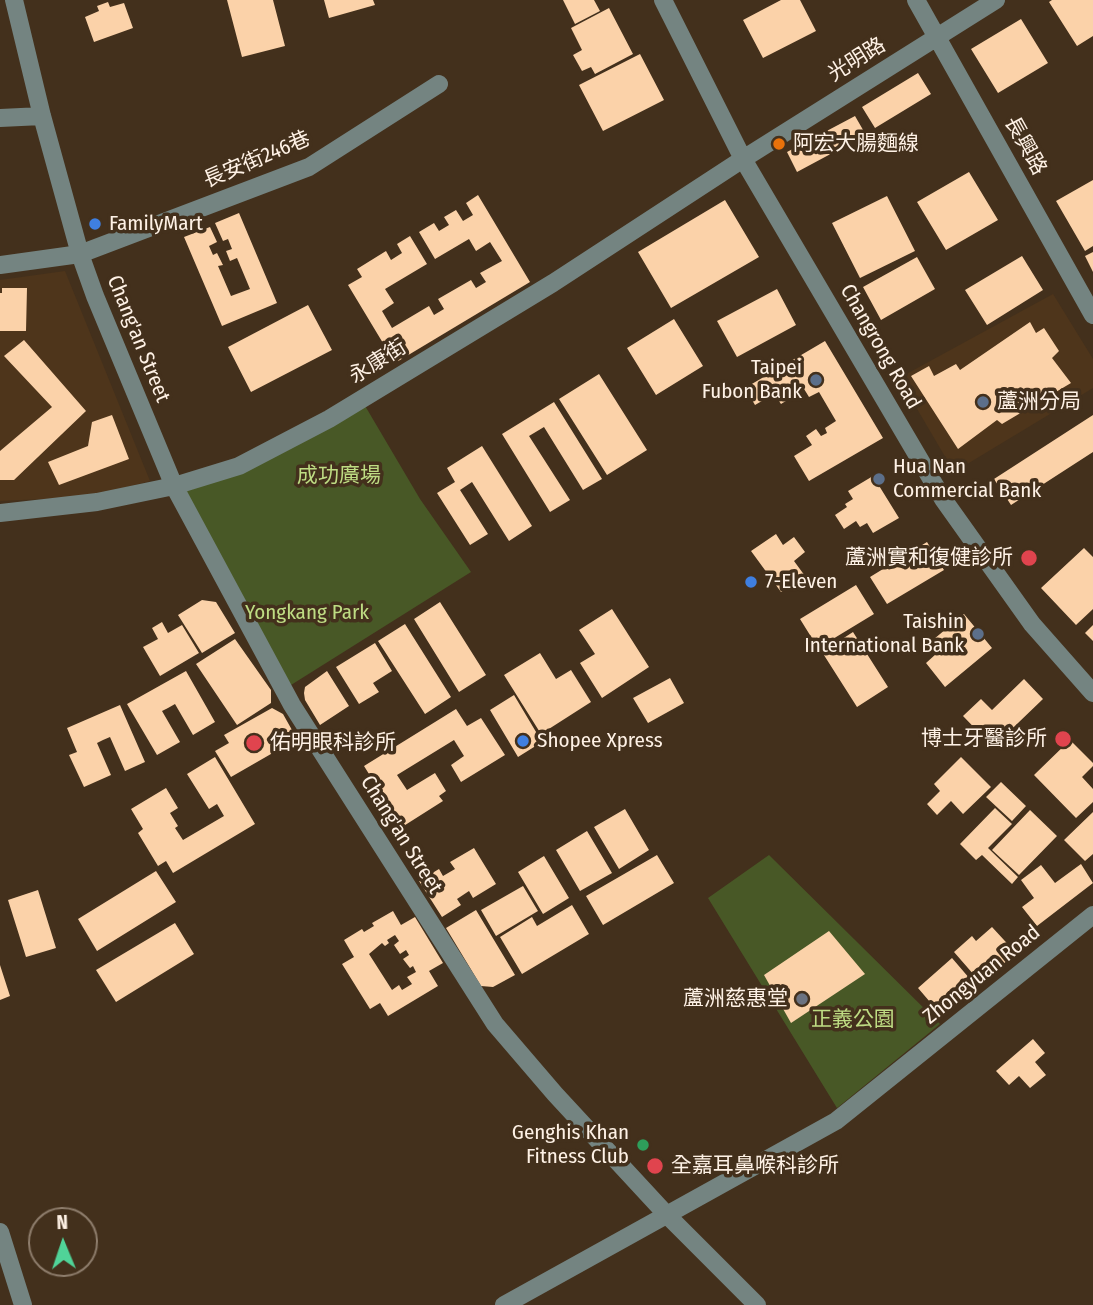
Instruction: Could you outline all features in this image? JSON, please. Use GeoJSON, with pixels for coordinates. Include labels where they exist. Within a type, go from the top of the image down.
{"type":"FeatureCollection","features":[{"type":"Feature","properties":{"kind":"street","name":"Chang'an Street"},"geometry":{"type":"LineString","coordinates":[[14,0],[42,116],[80,254],[95,296],[174,486],[292,705],[495,1024],[555,1094],[666,1214],[757,1305]]}},
{"type":"Feature","properties":{"kind":"street","name":"Changrong Road"},"geometry":{"type":"LineString","coordinates":[[663,0],[743,159],[943,499],[1031,624],[1093,693]]}},
{"type":"Feature","properties":{"kind":"street","name":"長興路"},"geometry":{"type":"LineString","coordinates":[[916,0],[1093,315]]}},
{"type":"Feature","properties":{"kind":"street","name":"光明路"},"geometry":{"type":"LineString","coordinates":[[743,159],[996,0]]}},
{"type":"Feature","properties":{"kind":"street","name":"長安街246巷"},"geometry":{"type":"LineString","coordinates":[[0,265],[80,254],[309,167],[439,84]]}},
{"type":"Feature","properties":{"kind":"street"},"geometry":{"type":"LineString","coordinates":[[0,118],[42,116]]}},
{"type":"Feature","properties":{"kind":"street","name":"永康街"},"geometry":{"type":"LineString","coordinates":[[0,513],[97,502],[174,486],[239,466],[329,419],[553,283],[743,159]]}},
{"type":"Feature","properties":{"kind":"street","name":"Zhongyuan Road"},"geometry":{"type":"LineString","coordinates":[[503,1305],[836,1121],[1093,915]]}},
{"type":"Feature","properties":{"kind":"street"},"geometry":{"type":"LineString","coordinates":[[0,1232],[23,1305]]}},
{"type":"Feature","properties":{"kind":"shaded area"},"geometry":{"type":"Polygon","coordinates":[[[65,271],[150,481],[89,497],[0,501],[0,280],[65,271]]]}},
{"type":"Feature","properties":{"kind":"shaded area"},"geometry":{"type":"Polygon","coordinates":[[[1053,294],[1093,359],[1093,388],[954,472],[899,378],[1053,294]]]}},
{"type":"Feature","properties":{"kind":"green space"},"geometry":{"type":"Polygon","coordinates":[[[361,399],[420,499],[471,572],[291,685],[174,486],[248,462],[361,399]]]}},
{"type":"Feature","properties":{"kind":"green space","name":"正義公園"},"geometry":{"type":"Polygon","coordinates":[[[769,855],[940,1024],[837,1108],[708,898],[769,855]]]}},
{"type":"Feature","properties":{"kind":"building"},"geometry":{"type":"Polygon","coordinates":[[[227,0],[273,0],[285,46],[242,57],[227,0]]]}},
{"type":"Feature","properties":{"kind":"building"},"geometry":{"type":"Polygon","coordinates":[[[324,0],[373,0],[375,5],[329,18],[324,0]]]}},
{"type":"Feature","properties":{"kind":"building"},"geometry":{"type":"Polygon","coordinates":[[[563,0],[594,0],[600,11],[575,24],[563,0]]]}},
{"type":"Feature","properties":{"kind":"building"},"geometry":{"type":"Polygon","coordinates":[[[781,0],[800,0],[816,31],[763,58],[743,20],[781,0]]]}},
{"type":"Feature","properties":{"kind":"building"},"geometry":{"type":"Polygon","coordinates":[[[1093,0],[1093,36],[1077,46],[1049,2],[1093,0]]]}},
{"type":"Feature","properties":{"kind":"building"},"geometry":{"type":"Polygon","coordinates":[[[108,2],[110,7],[124,3],[133,28],[94,42],[85,17],[99,11],[97,6],[108,2]]]}},
{"type":"Feature","properties":{"kind":"building"},"geometry":{"type":"Polygon","coordinates":[[[609,8],[633,54],[595,74],[591,67],[582,71],[573,55],[582,50],[571,28],[609,8]]]}},
{"type":"Feature","properties":{"kind":"building"},"geometry":{"type":"Polygon","coordinates":[[[1021,19],[1048,63],[998,93],[971,49],[1021,19]]]}},
{"type":"Feature","properties":{"kind":"building"},"geometry":{"type":"Polygon","coordinates":[[[640,54],[664,100],[603,131],[579,85],[640,54]]]}},
{"type":"Feature","properties":{"kind":"building"},"geometry":{"type":"Polygon","coordinates":[[[918,73],[931,94],[875,128],[862,107],[918,73]]]}},
{"type":"Feature","properties":{"kind":"building"},"geometry":{"type":"Polygon","coordinates":[[[855,116],[866,135],[797,172],[787,152],[855,116]]]}},
{"type":"Feature","properties":{"kind":"building"},"geometry":{"type":"Polygon","coordinates":[[[969,172],[998,220],[946,250],[917,202],[969,172]]]}},
{"type":"Feature","properties":{"kind":"building"},"geometry":{"type":"Polygon","coordinates":[[[1093,180],[1093,246],[1085,251],[1056,201],[1093,180]]]}},
{"type":"Feature","properties":{"kind":"building"},"geometry":{"type":"Polygon","coordinates":[[[478,195],[530,282],[395,363],[348,285],[362,277],[357,269],[386,251],[391,260],[402,253],[397,244],[410,236],[427,264],[385,289],[394,303],[382,311],[392,328],[429,306],[434,315],[444,309],[438,299],[471,280],[476,288],[486,282],[480,273],[502,261],[490,242],[476,251],[469,239],[435,259],[419,232],[434,223],[439,231],[449,225],[444,217],[456,210],[463,221],[473,215],[466,203],[478,195]]]}},
{"type":"Feature","properties":{"kind":"building"},"geometry":{"type":"Polygon","coordinates":[[[887,196],[915,251],[860,278],[832,223],[887,196]]]}},
{"type":"Feature","properties":{"kind":"building"},"geometry":{"type":"Polygon","coordinates":[[[725,200],[759,257],[671,308],[638,252],[725,200]]]}},
{"type":"Feature","properties":{"kind":"building"},"geometry":{"type":"Polygon","coordinates":[[[239,213],[277,303],[222,326],[184,237],[210,227],[217,242],[209,246],[213,255],[217,253],[223,265],[218,266],[231,296],[250,289],[237,258],[230,261],[226,251],[232,249],[228,239],[223,241],[215,223],[239,213]]]}},
{"type":"Feature","properties":{"kind":"building"},"geometry":{"type":"Polygon","coordinates":[[[1093,252],[1093,272],[1085,256],[1093,252]]]}},
{"type":"Feature","properties":{"kind":"building"},"geometry":{"type":"Polygon","coordinates":[[[1022,256],[1043,290],[987,325],[965,290],[1022,256]]]}},
{"type":"Feature","properties":{"kind":"building"},"geometry":{"type":"Polygon","coordinates":[[[917,257],[935,289],[881,320],[863,287],[917,257]]]}},
{"type":"Feature","properties":{"kind":"building"},"geometry":{"type":"Polygon","coordinates":[[[2,288],[27,288],[26,331],[0,331],[2,288]]]}},
{"type":"Feature","properties":{"kind":"building"},"geometry":{"type":"Polygon","coordinates":[[[777,289],[796,325],[737,357],[717,321],[777,289]]]}},
{"type":"Feature","properties":{"kind":"building"},"geometry":{"type":"Polygon","coordinates":[[[308,305],[332,350],[251,392],[228,347],[308,305]]]}},
{"type":"Feature","properties":{"kind":"building"},"geometry":{"type":"Polygon","coordinates":[[[674,319],[703,366],[656,395],[627,348],[674,319]]]}},
{"type":"Feature","properties":{"kind":"building","name":"蘆洲分局"},"geometry":{"type":"Polygon","coordinates":[[[1030,322],[1036,333],[1044,328],[1059,351],[1052,358],[1071,383],[1002,424],[997,420],[958,449],[911,376],[929,366],[934,376],[956,364],[960,370],[1030,322]]]}},
{"type":"Feature","properties":{"kind":"building"},"geometry":{"type":"Polygon","coordinates":[[[24,340],[86,411],[14,480],[0,480],[0,451],[52,407],[4,356],[24,340]]]}},
{"type":"Feature","properties":{"kind":"building"},"geometry":{"type":"Polygon","coordinates":[[[825,341],[883,438],[809,481],[794,456],[812,445],[806,436],[816,429],[821,436],[827,433],[825,428],[836,421],[819,392],[809,397],[801,384],[791,389],[794,396],[781,404],[774,394],[755,405],[745,388],[825,341]]]}},
{"type":"Feature","properties":{"kind":"building"},"geometry":{"type":"Polygon","coordinates":[[[599,374],[647,450],[607,475],[559,399],[599,374]]]}},
{"type":"Feature","properties":{"kind":"building"},"geometry":{"type":"Polygon","coordinates":[[[554,402],[602,479],[583,490],[544,427],[529,436],[570,500],[550,512],[502,434],[554,402]]]}},
{"type":"Feature","properties":{"kind":"building"},"geometry":{"type":"Polygon","coordinates":[[[112,415],[129,459],[59,485],[48,462],[88,446],[92,422],[112,415]]]}},
{"type":"Feature","properties":{"kind":"building"},"geometry":{"type":"Polygon","coordinates":[[[1093,415],[1093,452],[1011,505],[994,479],[1093,415]]]}},
{"type":"Feature","properties":{"kind":"building"},"geometry":{"type":"Polygon","coordinates":[[[482,446],[532,526],[509,541],[472,482],[460,490],[488,534],[470,545],[437,493],[455,482],[447,468],[482,446]]]}},
{"type":"Feature","properties":{"kind":"building"},"geometry":{"type":"Polygon","coordinates":[[[873,476],[899,518],[873,533],[867,523],[860,527],[856,521],[844,529],[835,515],[853,499],[848,491],[873,476]]]}},
{"type":"Feature","properties":{"kind":"building"},"geometry":{"type":"Polygon","coordinates":[[[776,534],[783,545],[794,537],[805,552],[794,561],[805,576],[781,592],[751,551],[776,534]]]}},
{"type":"Feature","properties":{"kind":"building"},"geometry":{"type":"Polygon","coordinates":[[[927,542],[944,570],[887,604],[870,577],[927,542]]]}},
{"type":"Feature","properties":{"kind":"building"},"geometry":{"type":"Polygon","coordinates":[[[1084,548],[1093,557],[1093,609],[1076,625],[1041,588],[1084,548]]]}},
{"type":"Feature","properties":{"kind":"building"},"geometry":{"type":"Polygon","coordinates":[[[856,585],[874,614],[818,648],[800,619],[856,585]]]}},
{"type":"Feature","properties":{"kind":"building"},"geometry":{"type":"Polygon","coordinates":[[[202,600],[216,602],[235,633],[202,653],[178,615],[202,600]]]}},
{"type":"Feature","properties":{"kind":"building"},"geometry":{"type":"Polygon","coordinates":[[[440,602],[486,675],[459,692],[414,619],[440,602]]]}},
{"type":"Feature","properties":{"kind":"building"},"geometry":{"type":"Polygon","coordinates":[[[612,609],[649,667],[602,698],[580,663],[595,654],[579,630],[612,609]]]}},
{"type":"Feature","properties":{"kind":"building"},"geometry":{"type":"Polygon","coordinates":[[[964,614],[992,648],[945,687],[926,663],[936,654],[928,644],[964,614]]]}},
{"type":"Feature","properties":{"kind":"building"},"geometry":{"type":"Polygon","coordinates":[[[162,622],[168,633],[182,625],[199,653],[160,676],[143,647],[158,639],[152,628],[162,622]]]}},
{"type":"Feature","properties":{"kind":"building"},"geometry":{"type":"Polygon","coordinates":[[[405,624],[451,697],[425,714],[378,641],[405,624]]]}},
{"type":"Feature","properties":{"kind":"building"},"geometry":{"type":"Polygon","coordinates":[[[1093,625],[1093,641],[1085,633],[1093,625]]]}},
{"type":"Feature","properties":{"kind":"building"},"geometry":{"type":"Polygon","coordinates":[[[853,632],[888,687],[857,707],[822,652],[853,632]]]}},
{"type":"Feature","properties":{"kind":"building"},"geometry":{"type":"Polygon","coordinates":[[[235,639],[271,690],[271,703],[237,725],[196,664],[235,639]]]}},
{"type":"Feature","properties":{"kind":"building"},"geometry":{"type":"Polygon","coordinates":[[[375,643],[392,671],[373,683],[379,692],[359,704],[336,667],[375,643]]]}},
{"type":"Feature","properties":{"kind":"building"},"geometry":{"type":"Polygon","coordinates":[[[540,653],[556,679],[571,670],[591,702],[541,734],[504,675],[540,653]]]}},
{"type":"Feature","properties":{"kind":"building"},"geometry":{"type":"Polygon","coordinates":[[[186,671],[215,722],[193,735],[175,704],[162,711],[180,742],[157,755],[127,704],[186,671]]]}},
{"type":"Feature","properties":{"kind":"building"},"geometry":{"type":"Polygon","coordinates":[[[327,671],[349,706],[320,725],[305,700],[304,693],[305,687],[327,671]]]}},
{"type":"Feature","properties":{"kind":"building"},"geometry":{"type":"Polygon","coordinates":[[[670,678],[684,703],[648,723],[633,698],[670,678]]]}},
{"type":"Feature","properties":{"kind":"building"},"geometry":{"type":"Polygon","coordinates":[[[1024,679],[1043,699],[993,747],[963,716],[981,699],[992,710],[1024,679]]]}},
{"type":"Feature","properties":{"kind":"building"},"geometry":{"type":"Polygon","coordinates":[[[514,695],[542,742],[518,757],[490,710],[514,695]]]}},
{"type":"Feature","properties":{"kind":"building"},"geometry":{"type":"Polygon","coordinates":[[[120,705],[145,762],[125,771],[110,737],[97,743],[111,775],[84,787],[69,755],[77,752],[67,728],[120,705]]]}},
{"type":"Feature","properties":{"kind":"building"},"geometry":{"type":"Polygon","coordinates":[[[272,708],[283,714],[297,739],[231,777],[215,751],[229,743],[224,735],[272,708]]]}},
{"type":"Feature","properties":{"kind":"building"},"geometry":{"type":"Polygon","coordinates":[[[456,709],[467,726],[481,718],[505,755],[461,782],[451,765],[464,756],[454,740],[397,775],[407,790],[435,773],[446,791],[439,796],[443,801],[402,827],[364,766],[456,709]]]}},
{"type":"Feature","properties":{"kind":"building"},"geometry":{"type":"Polygon","coordinates":[[[1070,740],[1093,763],[1082,777],[1093,789],[1093,802],[1076,818],[1034,775],[1070,740]]]}},
{"type":"Feature","properties":{"kind":"building"},"geometry":{"type":"Polygon","coordinates":[[[215,757],[255,824],[173,873],[166,861],[158,866],[138,833],[143,829],[131,809],[166,788],[178,808],[170,813],[183,840],[224,816],[217,804],[209,809],[187,774],[215,757]]]}},
{"type":"Feature","properties":{"kind":"building"},"geometry":{"type":"Polygon","coordinates":[[[961,757],[991,787],[963,814],[951,801],[937,815],[927,804],[940,791],[934,784],[961,757]]]}},
{"type":"Feature","properties":{"kind":"building"},"geometry":{"type":"Polygon","coordinates":[[[1001,782],[1026,806],[1012,821],[986,797],[1001,782]]]}},
{"type":"Feature","properties":{"kind":"building"},"geometry":{"type":"Polygon","coordinates":[[[995,808],[1012,824],[988,848],[1018,877],[1012,884],[982,855],[976,860],[960,844],[995,808]]]}},
{"type":"Feature","properties":{"kind":"building"},"geometry":{"type":"Polygon","coordinates":[[[625,809],[649,850],[619,869],[594,827],[625,809]]]}},
{"type":"Feature","properties":{"kind":"building"},"geometry":{"type":"Polygon","coordinates":[[[1030,810],[1057,836],[1019,875],[992,850],[1030,810]]]}},
{"type":"Feature","properties":{"kind":"building"},"geometry":{"type":"Polygon","coordinates":[[[1093,812],[1093,854],[1085,861],[1064,840],[1093,812]]]}},
{"type":"Feature","properties":{"kind":"building"},"geometry":{"type":"Polygon","coordinates":[[[587,831],[612,873],[580,891],[556,850],[587,831]]]}},
{"type":"Feature","properties":{"kind":"building"},"geometry":{"type":"Polygon","coordinates":[[[474,848],[496,884],[473,898],[469,891],[457,899],[461,905],[442,917],[419,881],[439,869],[443,876],[455,869],[450,862],[474,848]]]}},
{"type":"Feature","properties":{"kind":"building"},"geometry":{"type":"Polygon","coordinates":[[[657,855],[674,883],[603,925],[586,896],[657,855]]]}},
{"type":"Feature","properties":{"kind":"building"},"geometry":{"type":"Polygon","coordinates":[[[544,856],[569,898],[543,914],[518,872],[544,856]]]}},
{"type":"Feature","properties":{"kind":"building"},"geometry":{"type":"Polygon","coordinates":[[[1081,864],[1093,883],[1037,926],[1022,907],[1034,898],[1021,880],[1041,865],[1055,883],[1081,864]]]}},
{"type":"Feature","properties":{"kind":"building"},"geometry":{"type":"Polygon","coordinates":[[[156,871],[176,902],[97,951],[78,919],[156,871]]]}},
{"type":"Feature","properties":{"kind":"building"},"geometry":{"type":"Polygon","coordinates":[[[523,886],[538,911],[496,936],[481,910],[523,886]]]}},
{"type":"Feature","properties":{"kind":"building"},"geometry":{"type":"Polygon","coordinates":[[[38,890],[56,948],[26,957],[8,900],[38,890]]]}},
{"type":"Feature","properties":{"kind":"building"},"geometry":{"type":"Polygon","coordinates":[[[572,905],[589,934],[522,974],[500,937],[532,917],[537,926],[572,905]]]}},
{"type":"Feature","properties":{"kind":"building"},"geometry":{"type":"Polygon","coordinates":[[[476,910],[515,975],[493,987],[481,986],[446,928],[476,910]]]}},
{"type":"Feature","properties":{"kind":"building"},"geometry":{"type":"Polygon","coordinates":[[[393,911],[401,925],[415,917],[443,963],[429,971],[438,986],[388,1016],[380,1003],[370,1009],[342,964],[354,957],[344,940],[362,929],[364,932],[374,926],[372,923],[393,911]],[[395,935],[387,940],[389,943],[385,946],[382,943],[369,954],[392,990],[399,985],[402,990],[412,984],[407,977],[416,972],[413,966],[410,968],[403,959],[409,955],[406,950],[400,954],[394,945],[399,941],[395,935]]]}},
{"type":"Feature","properties":{"kind":"building"},"geometry":{"type":"Polygon","coordinates":[[[175,923],[194,954],[116,1002],[96,970],[175,923]]]}},
{"type":"Feature","properties":{"kind":"building"},"geometry":{"type":"Polygon","coordinates":[[[992,927],[1016,953],[981,983],[954,952],[972,936],[976,941],[992,927]]]}},
{"type":"Feature","properties":{"kind":"building","name":"蘆洲慈惠堂"},"geometry":{"type":"Polygon","coordinates":[[[829,931],[865,974],[791,1023],[764,975],[829,931]]]}},
{"type":"Feature","properties":{"kind":"building"},"geometry":{"type":"Polygon","coordinates":[[[952,958],[976,986],[942,1016],[918,988],[952,958]]]}},
{"type":"Feature","properties":{"kind":"building"},"geometry":{"type":"Polygon","coordinates":[[[0,965],[10,996],[0,1000],[0,965]]]}},
{"type":"Feature","properties":{"kind":"building"},"geometry":{"type":"Polygon","coordinates":[[[1033,1039],[1045,1053],[1035,1062],[1046,1075],[1030,1088],[1019,1076],[1009,1085],[996,1071],[1033,1039]]]}},
{"type":"Feature","properties":{"kind":"place","name":"阿宏大腸麵線"},"geometry":{"type":"Point","coordinates":[779,144]}},
{"type":"Feature","properties":{"kind":"place","name":"FamilyMart"},"geometry":{"type":"Point","coordinates":[95,224]}},
{"type":"Feature","properties":{"kind":"place","name":"Taipei Fubon Bank"},"geometry":{"type":"Point","coordinates":[816,380]}},
{"type":"Feature","properties":{"kind":"place","name":"蘆洲分局"},"geometry":{"type":"Point","coordinates":[983,402]}},
{"type":"Feature","properties":{"kind":"place","name":"Hua Nan Commercial Bank"},"geometry":{"type":"Point","coordinates":[879,479]}},
{"type":"Feature","properties":{"kind":"place","name":"蘆洲實和復健診所"},"geometry":{"type":"Point","coordinates":[1029,558]}},
{"type":"Feature","properties":{"kind":"place","name":"7-Eleven"},"geometry":{"type":"Point","coordinates":[751,582]}},
{"type":"Feature","properties":{"kind":"place","name":"Taishin International Bank"},"geometry":{"type":"Point","coordinates":[978,634]}},
{"type":"Feature","properties":{"kind":"place","name":"博士牙醫診所"},"geometry":{"type":"Point","coordinates":[1063,739]}},
{"type":"Feature","properties":{"kind":"place","name":"Shopee Xpress"},"geometry":{"type":"Point","coordinates":[523,741]}},
{"type":"Feature","properties":{"kind":"place","name":"佑明眼科診所"},"geometry":{"type":"Point","coordinates":[254,743]}},
{"type":"Feature","properties":{"kind":"place","name":"蘆洲慈惠堂"},"geometry":{"type":"Point","coordinates":[802,999]}},
{"type":"Feature","properties":{"kind":"place","name":"Genghis Khan Fitness Club"},"geometry":{"type":"Point","coordinates":[643,1145]}},
{"type":"Feature","properties":{"kind":"place","name":"全嘉耳鼻喉科診所"},"geometry":{"type":"Point","coordinates":[655,1166]}},
{"type":"Feature","properties":{"kind":"park label","name":"成功廣場"},"geometry":{"type":"Point","coordinates":[339,476]}},
{"type":"Feature","properties":{"kind":"park label","name":"Yongkang Park"},"geometry":{"type":"Point","coordinates":[307,613]}}]}
